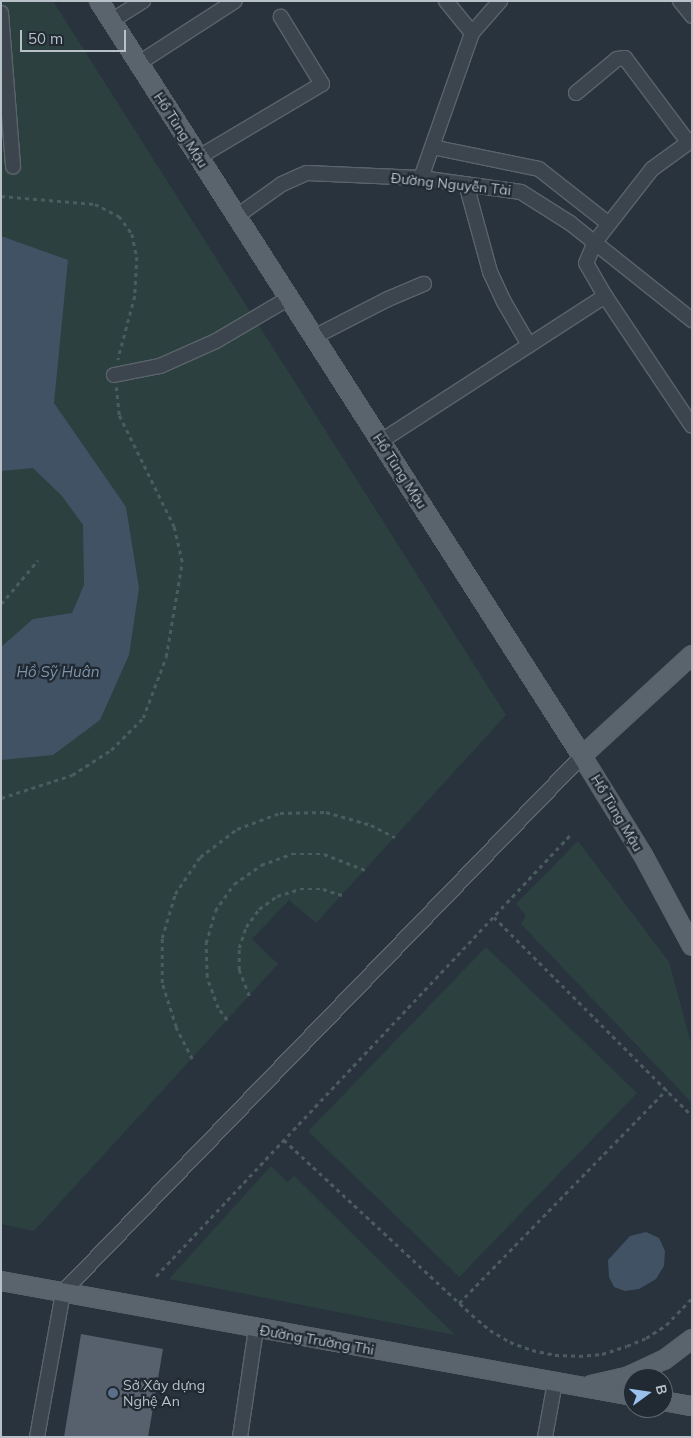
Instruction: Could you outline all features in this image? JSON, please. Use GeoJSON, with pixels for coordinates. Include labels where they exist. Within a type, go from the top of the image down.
{"type":"FeatureCollection","features":[{"type":"Feature","properties":{"kind":"main road","name":"Hồ Tùng Mậu"},"geometry":{"type":"LineString","coordinates":[[99,1],[582,756],[643,855],[692,946]]}},
{"type":"Feature","properties":{"kind":"main road"},"geometry":{"type":"LineString","coordinates":[[582,756],[692,655]]}},
{"type":"Feature","properties":{"kind":"main road","name":"Đường Trường Thi"},"geometry":{"type":"LineString","coordinates":[[1,1281],[256,1329],[623,1394]]}},
{"type":"Feature","properties":{"kind":"main road"},"geometry":{"type":"LineString","coordinates":[[555,1382],[594,1385],[629,1376],[664,1360],[692,1339]]}},
{"type":"Feature","properties":{"kind":"main road"},"geometry":{"type":"LineString","coordinates":[[673,1403],[692,1406]]}},
{"type":"Feature","properties":{"kind":"street"},"geometry":{"type":"LineString","coordinates":[[111,21],[143,1]]}},
{"type":"Feature","properties":{"kind":"street"},"geometry":{"type":"LineString","coordinates":[[139,64],[234,1]]}},
{"type":"Feature","properties":{"kind":"street"},"geometry":{"type":"LineString","coordinates":[[446,1],[472,33]]}},
{"type":"Feature","properties":{"kind":"street"},"geometry":{"type":"LineString","coordinates":[[421,178],[472,33],[500,1]]}},
{"type":"Feature","properties":{"kind":"street"},"geometry":{"type":"LineString","coordinates":[[680,1],[692,16]]}},
{"type":"Feature","properties":{"kind":"street"},"geometry":{"type":"LineString","coordinates":[[1,13],[13,167]]}},
{"type":"Feature","properties":{"kind":"street"},"geometry":{"type":"LineString","coordinates":[[199,157],[322,84],[281,16]]}},
{"type":"Feature","properties":{"kind":"street"},"geometry":{"type":"LineString","coordinates":[[576,93],[617,59],[625,58],[690,141],[652,169],[594,242],[586,263],[604,296],[692,426]]}},
{"type":"Feature","properties":{"kind":"street"},"geometry":{"type":"LineString","coordinates":[[432,147],[539,169],[609,224]]}},
{"type":"Feature","properties":{"kind":"street","name":"Đường Nguyễn Tài"},"geometry":{"type":"LineString","coordinates":[[237,216],[282,184],[307,173],[421,178],[521,192],[594,242],[692,320]]}},
{"type":"Feature","properties":{"kind":"street"},"geometry":{"type":"LineString","coordinates":[[466,184],[490,272],[504,302],[529,345]]}},
{"type":"Feature","properties":{"kind":"street"},"geometry":{"type":"LineString","coordinates":[[314,337],[388,299],[424,284]]}},
{"type":"Feature","properties":{"kind":"street"},"geometry":{"type":"LineString","coordinates":[[381,441],[604,296]]}},
{"type":"Feature","properties":{"kind":"street"},"geometry":{"type":"LineString","coordinates":[[114,375],[160,366],[216,341],[289,298]]}},
{"type":"Feature","properties":{"kind":"street"},"geometry":{"type":"LineString","coordinates":[[37,1437],[64,1292],[582,756]]}},
{"type":"Feature","properties":{"kind":"street"},"geometry":{"type":"LineString","coordinates":[[240,1437],[256,1329]]}},
{"type":"Feature","properties":{"kind":"street"},"geometry":{"type":"LineString","coordinates":[[545,1437],[555,1382]]}},
{"type":"Feature","properties":{"kind":"path"},"geometry":{"type":"LineString","coordinates":[[1,196],[95,204],[119,216],[132,234],[137,257],[135,296],[114,375],[119,415],[174,527],[182,562],[166,657],[143,718],[111,750],[72,775],[9,798],[1,798]]}},
{"type":"Feature","properties":{"kind":"path"},"geometry":{"type":"LineString","coordinates":[[1,604],[38,560]]}},
{"type":"Feature","properties":{"kind":"path"},"geometry":{"type":"LineString","coordinates":[[192,1059],[176,1026],[162,983],[162,938],[175,894],[200,857],[237,829],[280,813],[326,812],[371,825],[395,837]]}},
{"type":"Feature","properties":{"kind":"path"},"geometry":{"type":"LineString","coordinates":[[156,1276],[572,833]]}},
{"type":"Feature","properties":{"kind":"path"},"geometry":{"type":"LineString","coordinates":[[227,1020],[218,1008],[207,976],[206,943],[215,911],[234,884],[260,864],[292,854],[324,854],[365,870]]}},
{"type":"Feature","properties":{"kind":"path"},"geometry":{"type":"LineString","coordinates":[[249,996],[239,970],[239,948],[246,927],[259,909],[278,896],[300,889],[323,889],[342,895]]}},
{"type":"Feature","properties":{"kind":"path"},"geometry":{"type":"LineString","coordinates":[[494,917],[692,1116]]}},
{"type":"Feature","properties":{"kind":"path"},"geometry":{"type":"LineString","coordinates":[[458,1303],[666,1089]]}},
{"type":"Feature","properties":{"kind":"path"},"geometry":{"type":"LineString","coordinates":[[284,1140],[458,1303],[490,1330],[510,1342],[532,1350],[555,1355],[579,1356],[602,1354],[646,1338],[666,1325],[692,1298]]}},
{"type":"Feature","properties":{"kind":"green space"},"geometry":{"type":"Polygon","coordinates":[[[1,1],[53,1],[506,715],[316,923],[289,900],[252,939],[278,964],[34,1231],[1,1224],[1,1]]]}},
{"type":"Feature","properties":{"kind":"green space"},"geometry":{"type":"Polygon","coordinates":[[[578,841],[669,962],[692,1047],[692,1103],[521,924],[526,916],[516,904],[578,841]]]}},
{"type":"Feature","properties":{"kind":"green space"},"geometry":{"type":"Polygon","coordinates":[[[486,947],[637,1093],[459,1277],[308,1131],[486,947]]]}},
{"type":"Feature","properties":{"kind":"green space"},"geometry":{"type":"Polygon","coordinates":[[[271,1166],[287,1182],[294,1176],[455,1335],[169,1279],[271,1166]]]}},
{"type":"Feature","properties":{"kind":"water","name":"Hồ Sỹ Huân"},"geometry":{"type":"Polygon","coordinates":[[[1,236],[68,260],[54,403],[126,507],[139,588],[129,655],[100,720],[53,755],[1,760],[1,647],[33,619],[72,613],[84,585],[83,525],[62,496],[33,468],[1,471],[1,236]]]}},
{"type":"Feature","properties":{"kind":"water"},"geometry":{"type":"Polygon","coordinates":[[[646,1232],[659,1238],[665,1251],[664,1266],[656,1279],[639,1289],[625,1291],[614,1287],[609,1277],[608,1260],[630,1236],[646,1232]]]}},
{"type":"Feature","properties":{"kind":"building","name":"Sở Xây dựng Nghệ An"},"geometry":{"type":"Polygon","coordinates":[[[81,1334],[163,1349],[148,1437],[64,1437],[81,1334]]]}},
{"type":"Feature","properties":{"kind":"place","name":"Sở Xây dựng Nghệ An"},"geometry":{"type":"Point","coordinates":[113,1393]}}]}
